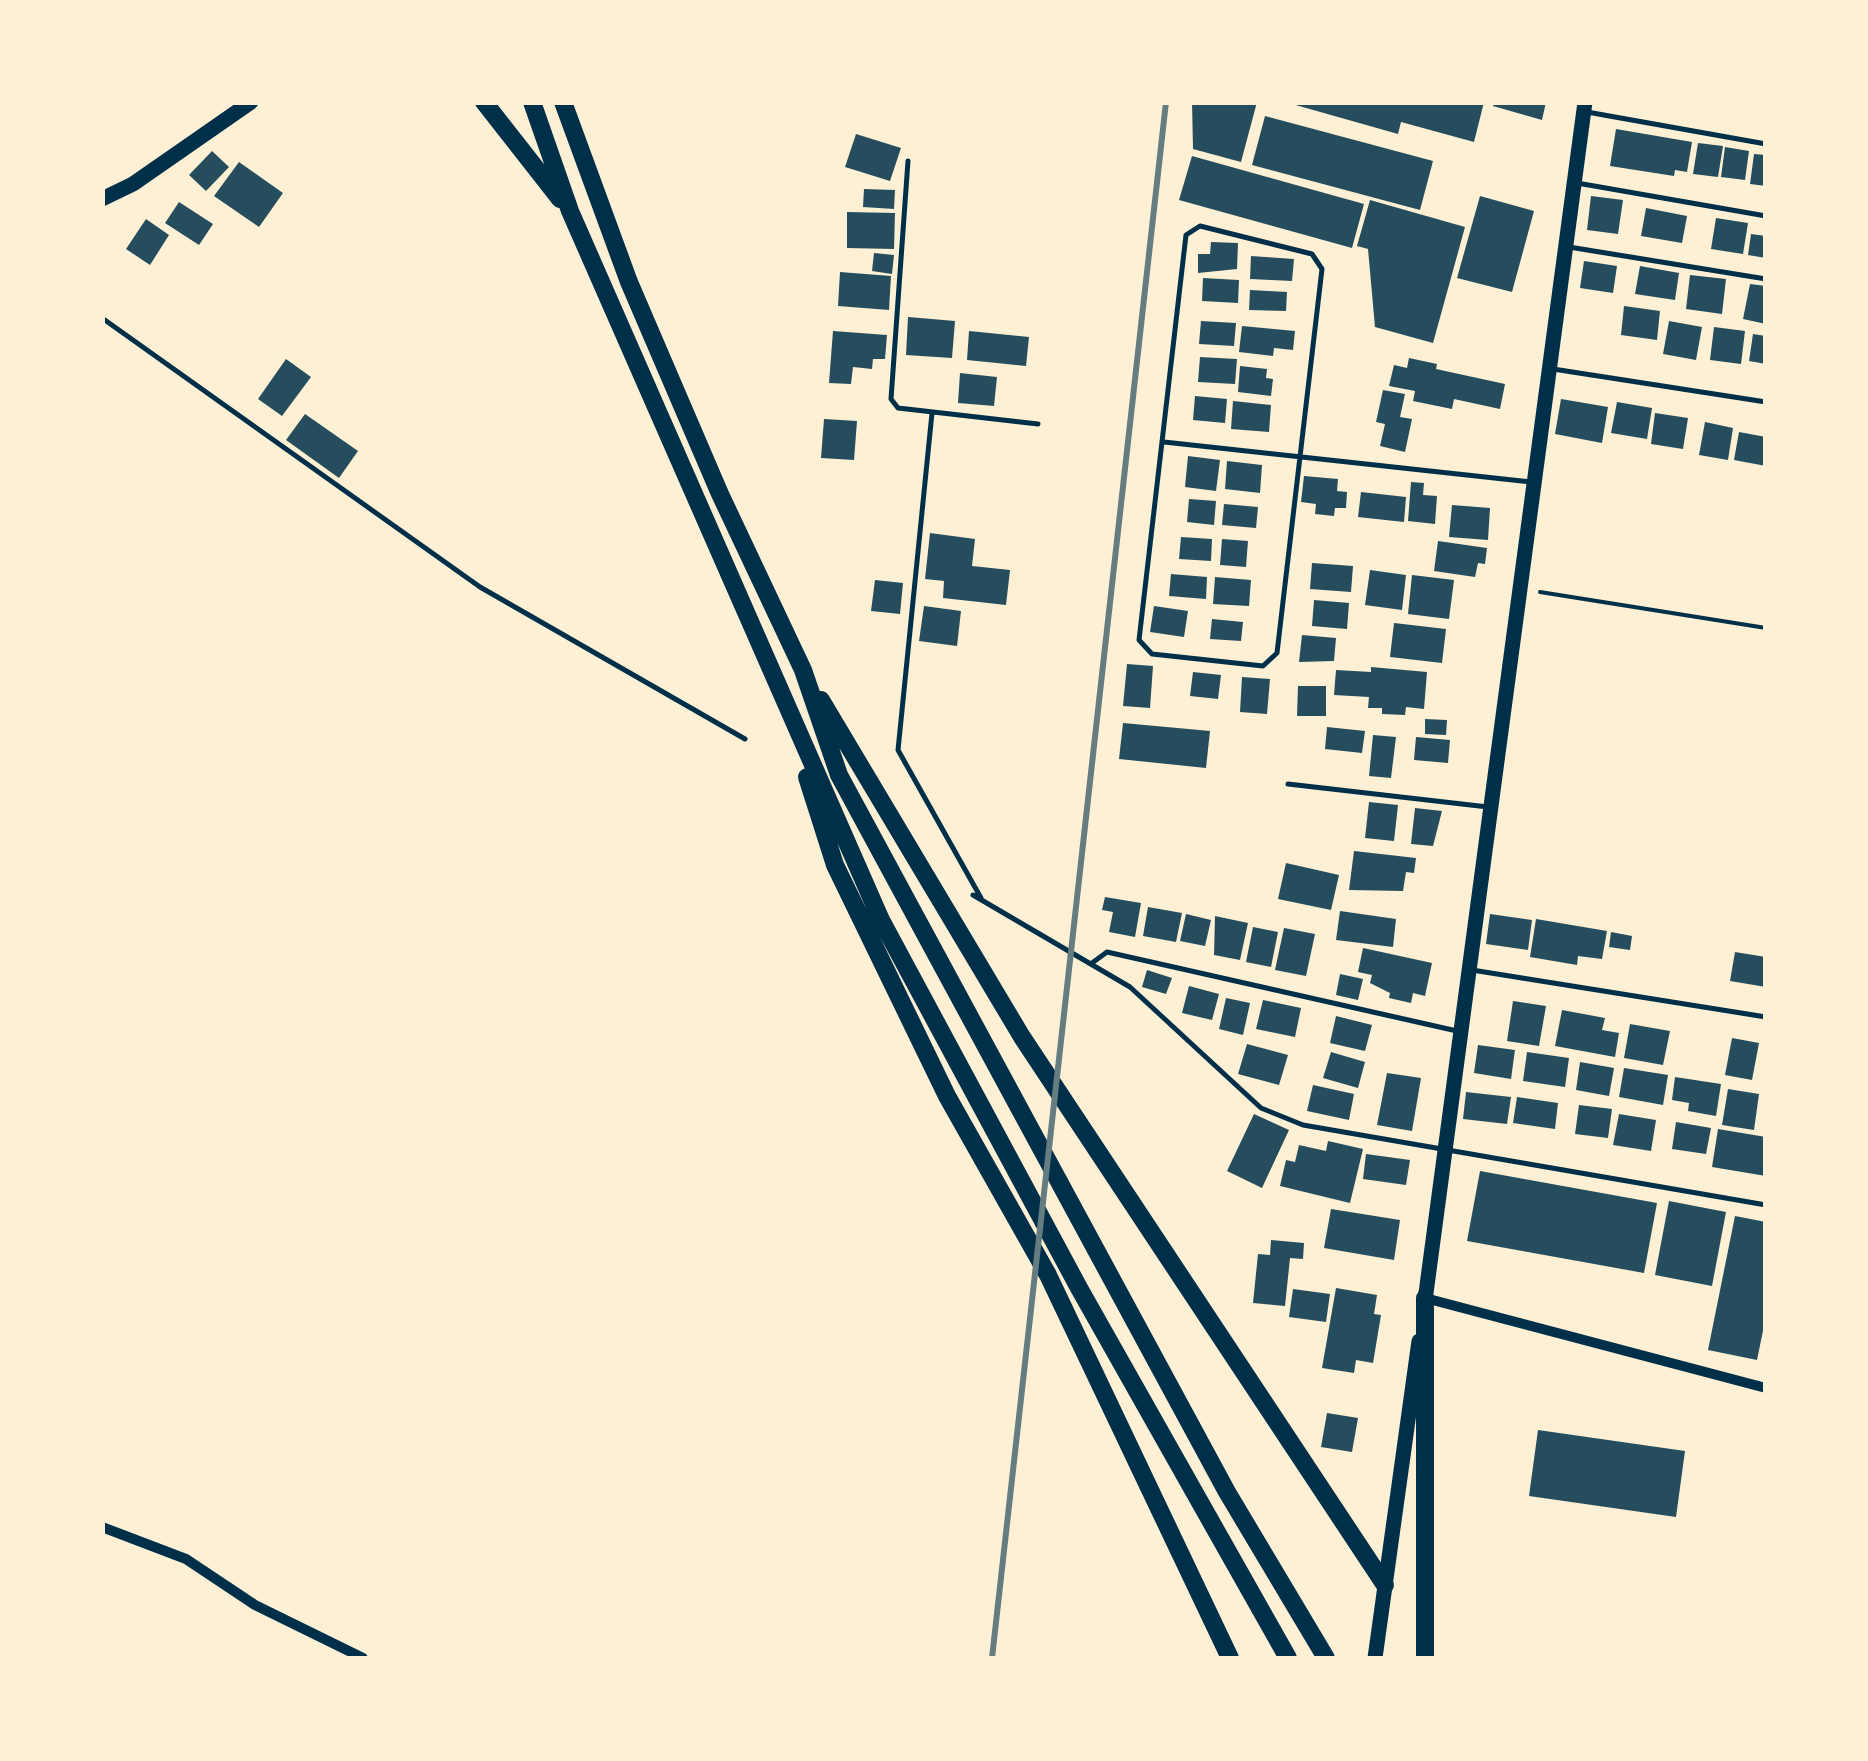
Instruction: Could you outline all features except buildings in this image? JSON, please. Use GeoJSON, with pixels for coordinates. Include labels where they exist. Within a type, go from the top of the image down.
{"type":"FeatureCollection","features":[{"type":"Feature","properties":{"kind":"highway"},"geometry":{"type":"LineString","coordinates":[[484,102],[570,211]]}},
{"type":"Feature","properties":{"kind":"highway"},"geometry":{"type":"LineString","coordinates":[[532,102],[570,211],[881,920],[1079,1288],[1288,1658]]}},
{"type":"Feature","properties":{"kind":"highway"},"geometry":{"type":"LineString","coordinates":[[563,102],[629,282],[720,494],[803,670],[1022,1037],[1385,1584]]}},
{"type":"Feature","properties":{"kind":"highway"},"geometry":{"type":"LineString","coordinates":[[803,670],[840,775],[985,1050],[1227,1492],[1326,1658]]}},
{"type":"Feature","properties":{"kind":"highway"},"geometry":{"type":"LineString","coordinates":[[776,682],[836,865],[948,1096],[1048,1274],[1230,1658]]}},
{"type":"Feature","properties":{"kind":"highway"},"geometry":{"type":"LineString","coordinates":[[1425,1298],[1425,1658]]}},
{"type":"Feature","properties":{"kind":"main road"},"geometry":{"type":"LineString","coordinates":[[102,199],[133,184],[251,102]]}},
{"type":"Feature","properties":{"kind":"main road"},"geometry":{"type":"LineString","coordinates":[[1375,1658],[1584,107]]}},
{"type":"Feature","properties":{"kind":"street"},"geometry":{"type":"LineString","coordinates":[[1425,1298],[1766,1388]]}},
{"type":"Feature","properties":{"kind":"street"},"geometry":{"type":"LineString","coordinates":[[102,1526],[186,1560],[255,1605],[363,1658]]}},
{"type":"Feature","properties":{"kind":"lane"},"geometry":{"type":"LineString","coordinates":[[1584,107],[1766,144]]}},
{"type":"Feature","properties":{"kind":"lane"},"geometry":{"type":"LineString","coordinates":[[908,160],[892,399],[898,408],[1038,424]]}},
{"type":"Feature","properties":{"kind":"lane"},"geometry":{"type":"LineString","coordinates":[[1574,183],[1766,216]]}},
{"type":"Feature","properties":{"kind":"lane"},"geometry":{"type":"LineString","coordinates":[[1200,226],[1312,254],[1322,269],[1300,458],[1278,652],[1263,666],[1152,654],[1140,640],[1186,235],[1200,226]]}},
{"type":"Feature","properties":{"kind":"lane"},"geometry":{"type":"LineString","coordinates":[[1566,246],[1766,278]]}},
{"type":"Feature","properties":{"kind":"lane"},"geometry":{"type":"LineString","coordinates":[[102,318],[480,587],[746,739]]}},
{"type":"Feature","properties":{"kind":"lane"},"geometry":{"type":"LineString","coordinates":[[1550,368],[1766,402]]}},
{"type":"Feature","properties":{"kind":"lane"},"geometry":{"type":"LineString","coordinates":[[932,412],[898,750],[982,901]]}},
{"type":"Feature","properties":{"kind":"lane"},"geometry":{"type":"LineString","coordinates":[[1163,442],[1534,483]]}},
{"type":"Feature","properties":{"kind":"lane"},"geometry":{"type":"LineString","coordinates":[[1288,784],[1491,808]]}},
{"type":"Feature","properties":{"kind":"lane"},"geometry":{"type":"LineString","coordinates":[[973,896],[1130,987],[1261,1108],[1303,1126],[1766,1206]]}},
{"type":"Feature","properties":{"kind":"lane"},"geometry":{"type":"LineString","coordinates":[[1092,963],[1107,952],[1460,1032]]}},
{"type":"Feature","properties":{"kind":"lane"},"geometry":{"type":"LineString","coordinates":[[1468,970],[1766,1017]]}},
{"type":"Feature","properties":{"kind":"path"},"geometry":{"type":"LineString","coordinates":[[1520,589],[1766,628]]}},
{"type":"Feature","properties":{"kind":"railway"},"geometry":{"type":"LineString","coordinates":[[992,1658],[1166,102]]}}]}
